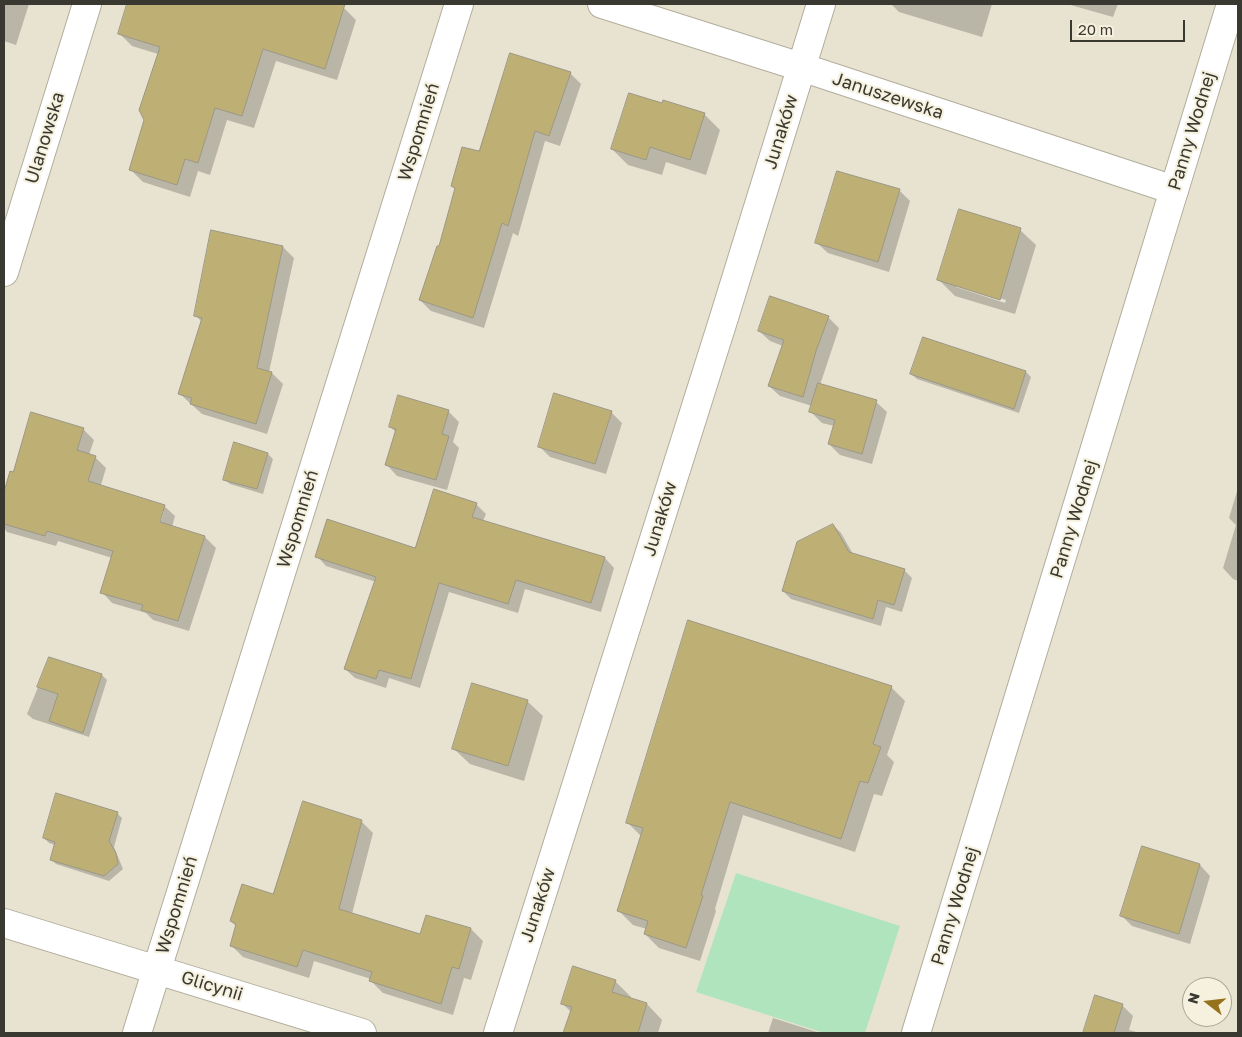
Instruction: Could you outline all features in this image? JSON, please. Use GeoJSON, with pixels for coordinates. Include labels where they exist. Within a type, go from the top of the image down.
{"type":"FeatureCollection","features":[{"type":"Feature","properties":{"kind":"street","name":"Ulanowska"},"geometry":{"type":"LineString","coordinates":[[4,272],[87,4]]}},
{"type":"Feature","properties":{"kind":"street","name":"Wspomnień"},"geometry":{"type":"LineString","coordinates":[[137,1033],[459,4]]}},
{"type":"Feature","properties":{"kind":"street","name":"Januszewska"},"geometry":{"type":"LineString","coordinates":[[602,4],[801,67],[1174,190]]}},
{"type":"Feature","properties":{"kind":"street","name":"Junaków"},"geometry":{"type":"LineString","coordinates":[[498,1033],[821,4]]}},
{"type":"Feature","properties":{"kind":"street","name":"Panny Wodnej"},"geometry":{"type":"LineString","coordinates":[[916,1033],[1231,4]]}},
{"type":"Feature","properties":{"kind":"street","name":"Glicynii"},"geometry":{"type":"LineString","coordinates":[[4,923],[362,1033]]}},
{"type":"Feature","properties":{"kind":"green space"},"geometry":{"type":"Polygon","coordinates":[[[736,873],[900,926],[865,1033],[824,1033],[696,992],[736,873]]]}},
{"type":"Feature","properties":{"kind":"building"},"geometry":{"type":"Polygon","coordinates":[[[127,4],[345,4],[325,69],[263,49],[242,116],[215,108],[198,163],[185,159],[177,185],[129,170],[144,120],[139,110],[160,47],[118,34],[127,4]]]}},
{"type":"Feature","properties":{"kind":"building"},"geometry":{"type":"Polygon","coordinates":[[[510,53],[571,72],[549,136],[535,131],[508,226],[502,223],[473,318],[419,300],[437,246],[439,246],[455,188],[451,186],[462,147],[479,151],[510,53]]]}},
{"type":"Feature","properties":{"kind":"building"},"geometry":{"type":"Polygon","coordinates":[[[629,93],[662,103],[663,100],[705,113],[690,160],[650,147],[646,160],[611,149],[629,93]]]}},
{"type":"Feature","properties":{"kind":"building"},"geometry":{"type":"Polygon","coordinates":[[[837,171],[900,189],[878,262],[815,243],[837,171]]]}},
{"type":"Feature","properties":{"kind":"building"},"geometry":{"type":"Polygon","coordinates":[[[959,209],[1021,228],[1000,300],[937,280],[959,209]]]}},
{"type":"Feature","properties":{"kind":"building"},"geometry":{"type":"Polygon","coordinates":[[[211,230],[283,246],[257,368],[272,372],[256,424],[190,404],[192,398],[178,394],[202,318],[194,316],[211,230]]]}},
{"type":"Feature","properties":{"kind":"building"},"geometry":{"type":"Polygon","coordinates":[[[770,296],[829,316],[816,351],[803,397],[768,386],[784,340],[758,331],[770,296]]]}},
{"type":"Feature","properties":{"kind":"building"},"geometry":{"type":"Polygon","coordinates":[[[923,337],[1026,371],[1014,409],[910,374],[923,337]]]}},
{"type":"Feature","properties":{"kind":"building"},"geometry":{"type":"Polygon","coordinates":[[[818,383],[877,400],[862,454],[828,444],[835,420],[809,412],[818,383]]]}},
{"type":"Feature","properties":{"kind":"building"},"geometry":{"type":"Polygon","coordinates":[[[554,393],[612,411],[595,464],[538,447],[554,393]]]}},
{"type":"Feature","properties":{"kind":"building"},"geometry":{"type":"Polygon","coordinates":[[[398,395],[449,410],[442,434],[449,436],[436,480],[385,465],[396,429],[389,427],[398,395]]]}},
{"type":"Feature","properties":{"kind":"building"},"geometry":{"type":"Polygon","coordinates":[[[31,412],[84,428],[77,450],[96,456],[88,481],[165,505],[160,522],[205,536],[178,621],[141,610],[143,605],[100,593],[113,551],[47,531],[45,536],[4,524],[4,492],[10,471],[13,472],[31,412]]]}},
{"type":"Feature","properties":{"kind":"building"},"geometry":{"type":"Polygon","coordinates":[[[234,442],[268,453],[257,489],[223,480],[234,442]]]}},
{"type":"Feature","properties":{"kind":"building"},"geometry":{"type":"Polygon","coordinates":[[[434,489],[477,503],[472,517],[605,557],[591,603],[516,580],[508,604],[439,583],[411,679],[379,670],[376,679],[344,669],[376,577],[315,557],[327,519],[415,548],[434,489]]]}},
{"type":"Feature","properties":{"kind":"building"},"geometry":{"type":"Polygon","coordinates":[[[833,524],[849,552],[905,569],[894,605],[878,600],[873,619],[782,591],[797,542],[833,524]]]}},
{"type":"Feature","properties":{"kind":"building"},"geometry":{"type":"Polygon","coordinates":[[[688,620],[892,686],[873,744],[881,747],[868,783],[860,781],[841,839],[730,802],[686,948],[644,934],[648,921],[617,911],[643,828],[626,823],[688,620]]]}},
{"type":"Feature","properties":{"kind":"building"},"geometry":{"type":"Polygon","coordinates":[[[49,657],[102,674],[83,733],[49,721],[58,694],[37,687],[49,657]]]}},
{"type":"Feature","properties":{"kind":"building"},"geometry":{"type":"Polygon","coordinates":[[[472,683],[528,700],[508,766],[452,749],[472,683]]]}},
{"type":"Feature","properties":{"kind":"building"},"geometry":{"type":"Polygon","coordinates":[[[56,793],[118,812],[109,841],[116,853],[118,864],[104,876],[50,860],[55,842],[43,838],[56,793]]]}},
{"type":"Feature","properties":{"kind":"building"},"geometry":{"type":"Polygon","coordinates":[[[303,801],[362,820],[339,909],[420,934],[426,915],[471,928],[459,969],[452,967],[441,1004],[369,981],[372,972],[303,950],[297,967],[230,946],[236,924],[230,921],[242,884],[273,894],[303,801]]]}},
{"type":"Feature","properties":{"kind":"building"},"geometry":{"type":"Polygon","coordinates":[[[1142,846],[1200,864],[1179,934],[1120,916],[1142,846]]]}},
{"type":"Feature","properties":{"kind":"building"},"geometry":{"type":"Polygon","coordinates":[[[573,966],[616,980],[612,992],[647,1003],[638,1033],[563,1033],[572,1007],[561,1004],[573,966]]]}},
{"type":"Feature","properties":{"kind":"building"},"geometry":{"type":"Polygon","coordinates":[[[1095,995],[1123,1004],[1114,1033],[1083,1033],[1095,995]]]}}]}
